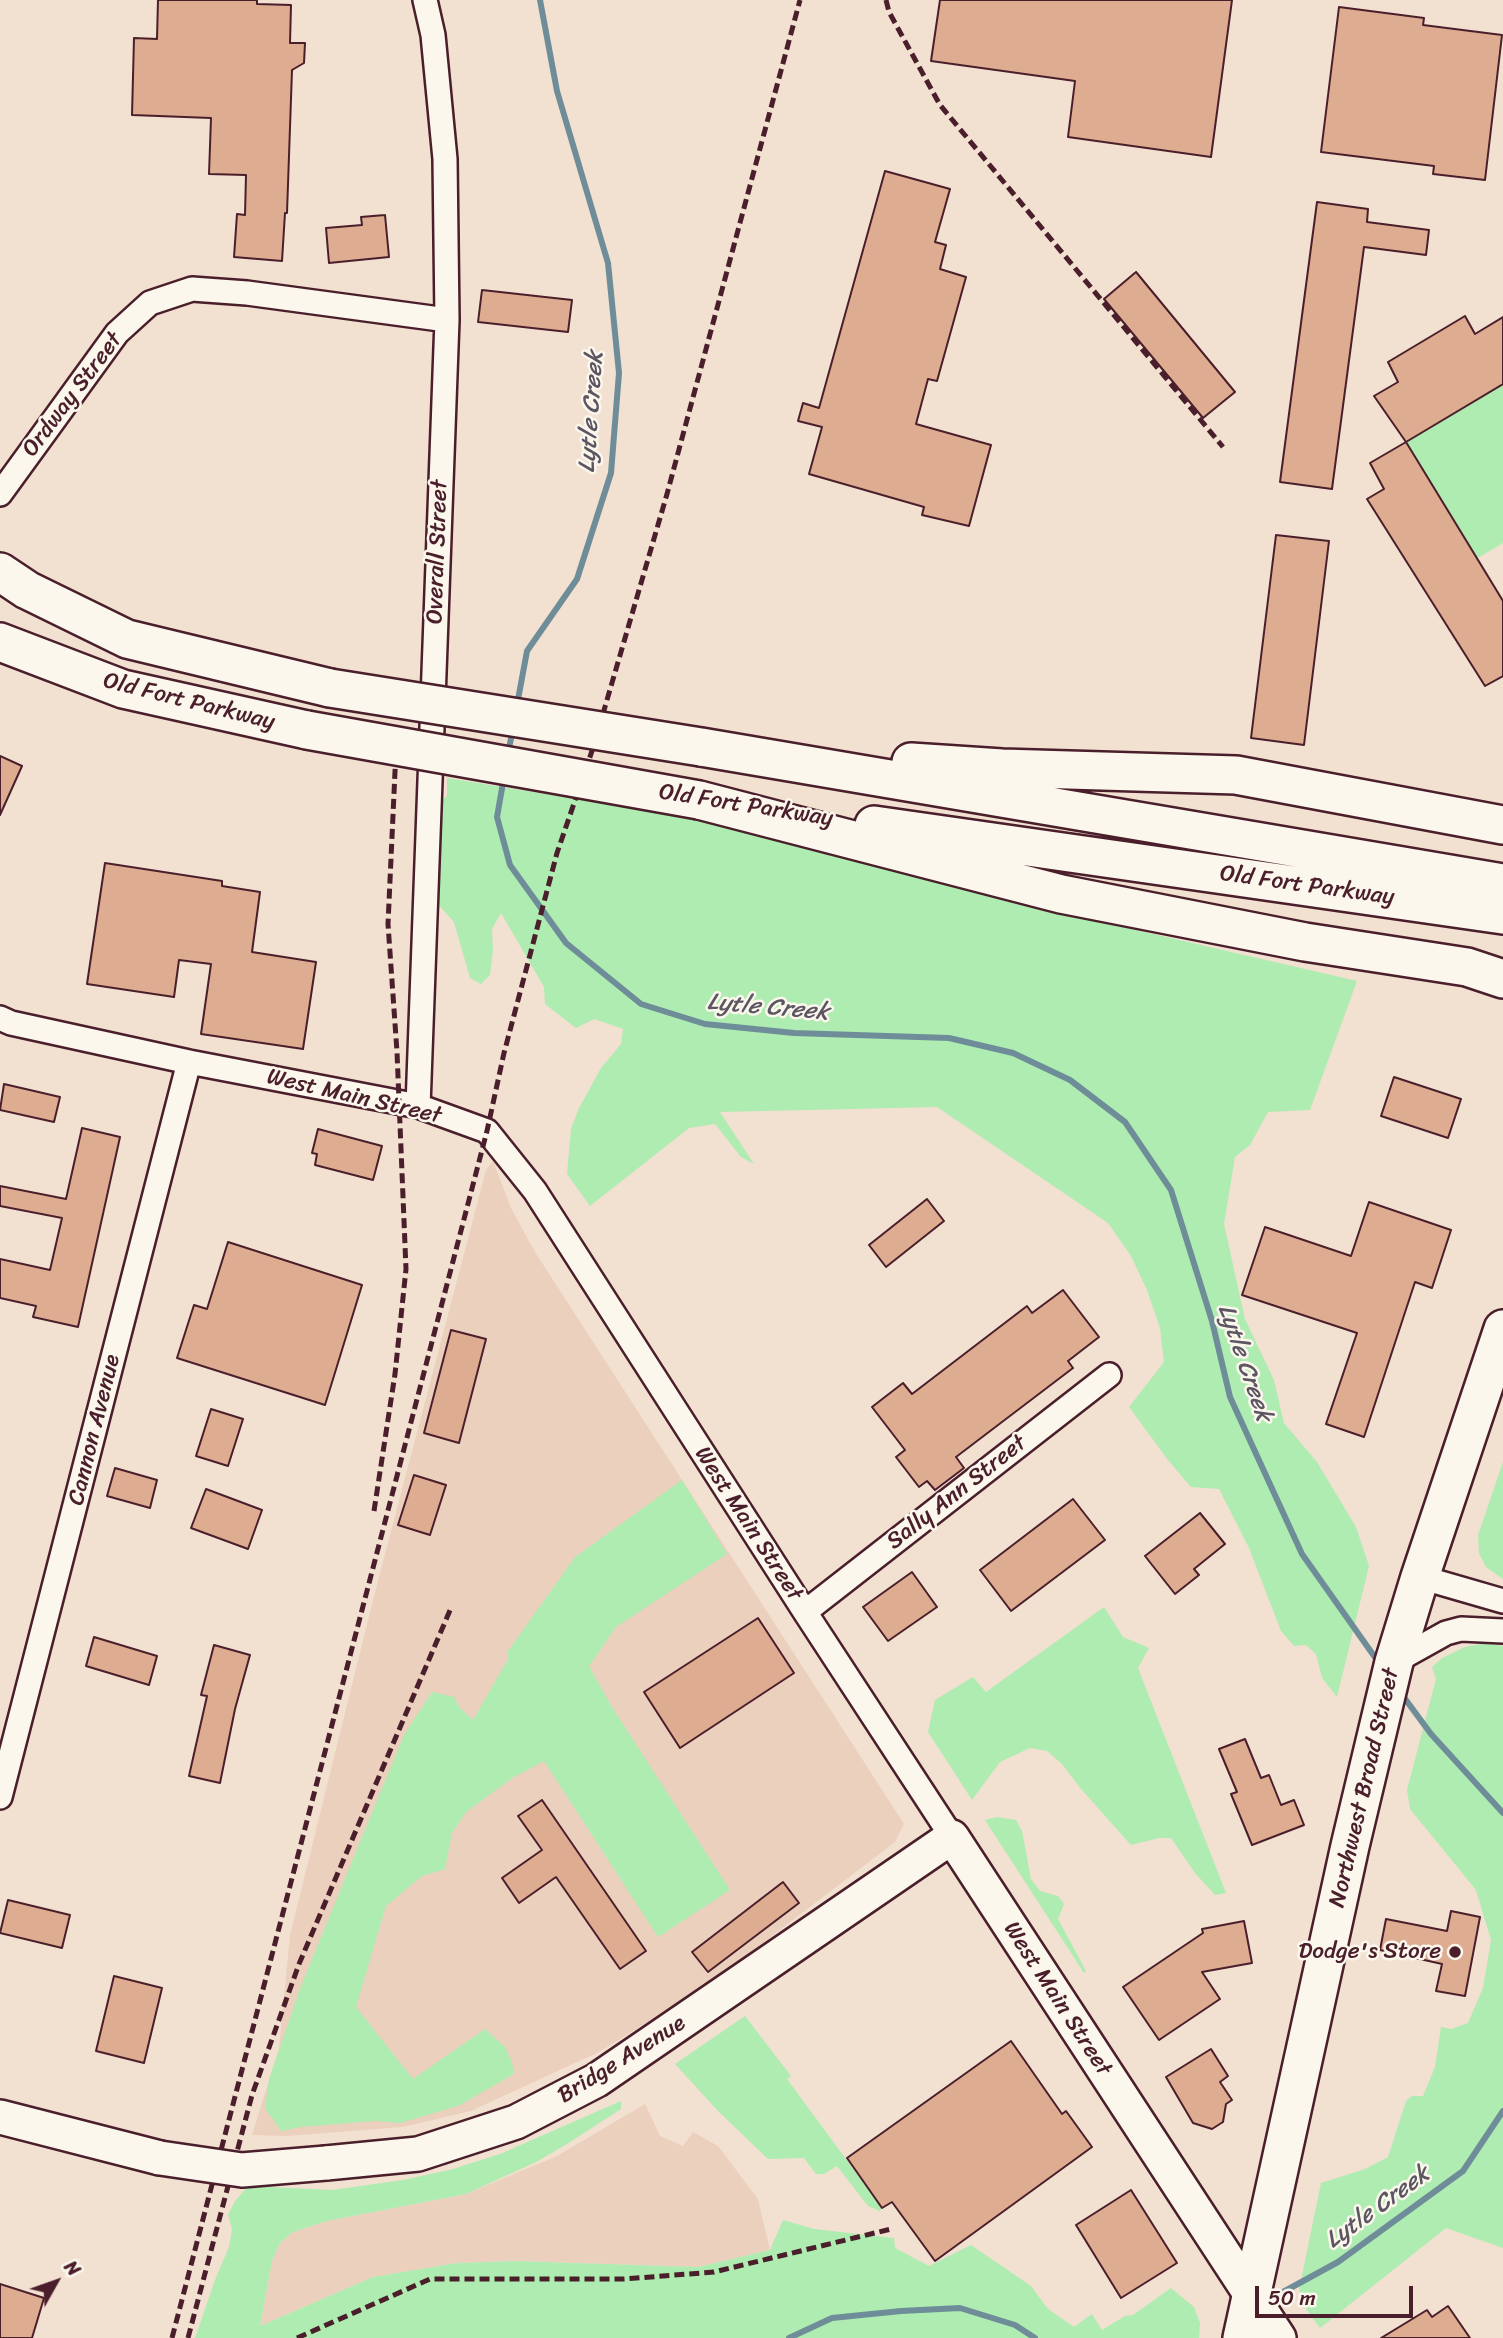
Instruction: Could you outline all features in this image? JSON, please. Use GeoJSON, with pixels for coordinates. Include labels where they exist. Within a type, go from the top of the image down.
{"type":"FeatureCollection","features":[{"type":"Feature","properties":{"kind":"main road","name":"Old Fort Parkway"},"geometry":{"type":"LineString","coordinates":[[0,572],[27,590],[127,639],[330,688],[701,747],[1419,886],[1503,915]]}},
{"type":"Feature","properties":{"kind":"main road","name":"Old Fort Parkway"},"geometry":{"type":"LineString","coordinates":[[0,642],[122,689],[307,730],[699,800],[1419,886]]}},
{"type":"Feature","properties":{"kind":"main road"},"geometry":{"type":"LineString","coordinates":[[701,747],[1002,768],[1237,775],[1500,826]]}},
{"type":"Feature","properties":{"kind":"main road"},"geometry":{"type":"LineString","coordinates":[[699,800],[1061,894],[1306,942],[1467,967],[1503,979]]}},
{"type":"Feature","properties":{"kind":"main road"},"geometry":{"type":"LineString","coordinates":[[1419,886],[1503,883]]}},
{"type":"Feature","properties":{"kind":"main road"},"geometry":{"type":"LineString","coordinates":[[1467,967],[1503,964]]}},
{"type":"Feature","properties":{"kind":"main road","name":"Northwest Broad Street"},"geometry":{"type":"LineString","coordinates":[[1266,2337],[1241,2280],[1261,2245],[1375,1736],[1405,1622],[1503,1329]]}},
{"type":"Feature","properties":{"kind":"street","name":"Overall Street"},"geometry":{"type":"LineString","coordinates":[[418,1106],[447,320],[445,159],[433,35],[425,0]]}},
{"type":"Feature","properties":{"kind":"street","name":"Ordway Street"},"geometry":{"type":"LineString","coordinates":[[0,494],[117,333],[150,303],[192,289],[247,293],[447,320]]}},
{"type":"Feature","properties":{"kind":"street","name":"West Main Street"},"geometry":{"type":"LineString","coordinates":[[0,1018],[11,1023],[189,1062],[418,1106],[487,1131],[535,1191],[805,1612],[1241,2280]]}},
{"type":"Feature","properties":{"kind":"street","name":"Cannon Avenue"},"geometry":{"type":"LineString","coordinates":[[0,1797],[189,1062]]}},
{"type":"Feature","properties":{"kind":"street","name":"Sally Ann Street"},"geometry":{"type":"LineString","coordinates":[[805,1612],[1109,1375]]}},
{"type":"Feature","properties":{"kind":"street"},"geometry":{"type":"LineString","coordinates":[[1420,1577],[1503,1601]]}},
{"type":"Feature","properties":{"kind":"street"},"geometry":{"type":"LineString","coordinates":[[1394,1662],[1446,1633],[1461,1629],[1503,1631]]}},
{"type":"Feature","properties":{"kind":"street","name":"Bridge Avenue"},"geometry":{"type":"LineString","coordinates":[[0,2117],[160,2158],[242,2171],[418,2154],[516,2122],[597,2080],[952,1837]]}},
{"type":"Feature","properties":{"kind":"shaded area"},"geometry":{"type":"Polygon","coordinates":[[[493,1161],[511,1208],[535,1252],[904,1824],[895,1842],[717,1978],[601,2051],[471,2111],[403,2127],[287,2136],[252,2135],[279,2048],[290,1935],[374,1596],[486,1170],[493,1161]]]}},
{"type":"Feature","properties":{"kind":"shaded area"},"geometry":{"type":"Polygon","coordinates":[[[645,2104],[660,2136],[683,2146],[693,2132],[718,2146],[758,2199],[770,2250],[698,2267],[515,2261],[457,2263],[373,2277],[260,2326],[272,2261],[280,2243],[293,2232],[327,2221],[466,2194],[557,2156],[645,2104]]]}},
{"type":"Feature","properties":{"kind":"green space"},"geometry":{"type":"Polygon","coordinates":[[[1503,384],[1503,543],[1476,559],[1406,442],[1503,384]]]}},
{"type":"Feature","properties":{"kind":"green space"},"geometry":{"type":"Polygon","coordinates":[[[447,778],[681,816],[1049,910],[1357,981],[1310,1110],[1268,1112],[1250,1145],[1235,1157],[1224,1224],[1245,1319],[1274,1380],[1284,1423],[1317,1462],[1356,1527],[1369,1566],[1337,1697],[1322,1678],[1316,1654],[1306,1645],[1294,1646],[1281,1631],[1249,1548],[1219,1489],[1191,1487],[1129,1407],[1164,1362],[1160,1328],[1147,1290],[1131,1256],[1108,1223],[937,1107],[720,1112],[754,1164],[741,1157],[715,1124],[689,1128],[590,1206],[567,1174],[571,1129],[601,1068],[621,1044],[623,1029],[594,1019],[576,1028],[545,1004],[544,987],[501,913],[492,929],[490,975],[481,984],[470,978],[454,922],[416,880],[419,819],[447,796],[447,778]]]}},
{"type":"Feature","properties":{"kind":"green space"},"geometry":{"type":"Polygon","coordinates":[[[1503,1462],[1503,1579],[1486,1567],[1479,1553],[1478,1535],[1503,1462]]]}},
{"type":"Feature","properties":{"kind":"green space"},"geometry":{"type":"Polygon","coordinates":[[[682,1480],[727,1554],[616,1627],[589,1666],[612,1707],[730,1890],[658,1937],[544,1761],[514,1777],[466,1812],[452,1833],[445,1869],[422,1876],[386,1906],[356,2007],[413,2079],[485,2029],[505,2047],[514,2074],[458,2106],[400,2123],[375,2121],[281,2131],[265,2108],[269,2079],[301,1986],[404,1735],[432,1692],[454,1697],[460,1708],[473,1720],[508,1659],[508,1651],[575,1557],[682,1480]]]}},
{"type":"Feature","properties":{"kind":"green space"},"geometry":{"type":"Polygon","coordinates":[[[1104,1607],[1123,1637],[1149,1648],[1138,1668],[1226,1893],[1215,1895],[1195,1873],[1171,1838],[1131,1845],[1062,1764],[1047,1751],[1030,1748],[1000,1762],[972,1800],[928,1732],[935,1700],[973,1677],[986,1692],[1104,1607]]]}},
{"type":"Feature","properties":{"kind":"green space"},"geometry":{"type":"Polygon","coordinates":[[[1486,1643],[1503,1646],[1503,2248],[1446,2228],[1320,2328],[1306,2309],[1299,2290],[1321,2183],[1365,2169],[1388,2157],[1406,2101],[1412,2096],[1423,2096],[1435,2067],[1441,2027],[1451,2029],[1468,2023],[1483,1988],[1491,1940],[1476,1890],[1410,1809],[1407,1790],[1436,1679],[1432,1667],[1442,1658],[1465,1647],[1486,1643]]]}},
{"type":"Feature","properties":{"kind":"green space"},"geometry":{"type":"Polygon","coordinates":[[[997,1817],[1016,1820],[1022,1831],[1031,1879],[1040,1891],[1058,1896],[1064,1904],[1058,1919],[1086,1971],[1084,1973],[985,1820],[997,1817]]]}},
{"type":"Feature","properties":{"kind":"green space"},"geometry":{"type":"Polygon","coordinates":[[[745,2016],[791,2076],[787,2079],[882,2208],[880,2211],[868,2206],[837,2166],[824,2174],[816,2174],[804,2158],[768,2159],[718,2111],[675,2064],[745,2016]]]}},
{"type":"Feature","properties":{"kind":"green space"},"geometry":{"type":"Polygon","coordinates":[[[621,2101],[621,2109],[567,2144],[536,2162],[466,2194],[327,2221],[293,2232],[280,2243],[272,2261],[260,2326],[373,2277],[457,2263],[515,2261],[698,2267],[770,2250],[783,2220],[814,2229],[894,2238],[895,2248],[929,2266],[971,2245],[1031,2286],[1048,2309],[1074,2327],[1092,2314],[1102,2330],[1125,2316],[1133,2315],[1171,2288],[1194,2307],[1200,2323],[1199,2338],[195,2338],[229,2247],[232,2229],[228,2215],[235,2201],[248,2186],[332,2190],[403,2180],[453,2169],[500,2154],[621,2101]]]}},
{"type":"Feature","properties":{"kind":"building"},"geometry":{"type":"Polygon","coordinates":[[[158,0],[257,0],[257,4],[291,5],[290,43],[305,43],[304,63],[292,70],[287,213],[282,261],[234,257],[237,214],[245,215],[246,175],[209,174],[211,118],[132,115],[134,38],[157,39],[158,0]]]}},
{"type":"Feature","properties":{"kind":"building"},"geometry":{"type":"Polygon","coordinates":[[[940,0],[1232,0],[1211,157],[1068,137],[1075,81],[931,61],[940,0]]]}},
{"type":"Feature","properties":{"kind":"building"},"geometry":{"type":"Polygon","coordinates":[[[1339,7],[1424,18],[1423,25],[1502,35],[1485,180],[1433,174],[1434,166],[1321,152],[1339,7]]]}},
{"type":"Feature","properties":{"kind":"building"},"geometry":{"type":"Polygon","coordinates":[[[885,171],[950,189],[935,242],[946,245],[940,269],[966,277],[937,381],[928,379],[916,424],[991,445],[969,526],[922,515],[924,507],[809,474],[822,427],[798,421],[803,403],[819,408],[885,171]]]}},
{"type":"Feature","properties":{"kind":"building"},"geometry":{"type":"Polygon","coordinates":[[[1317,202],[1368,209],[1367,222],[1429,230],[1426,255],[1364,247],[1332,489],[1280,482],[1317,202]]]}},
{"type":"Feature","properties":{"kind":"building"},"geometry":{"type":"Polygon","coordinates":[[[385,215],[389,257],[329,263],[326,228],[362,225],[361,217],[385,215]]]}},
{"type":"Feature","properties":{"kind":"building"},"geometry":{"type":"Polygon","coordinates":[[[1136,272],[1235,392],[1203,418],[1104,299],[1136,272]]]}},
{"type":"Feature","properties":{"kind":"building"},"geometry":{"type":"Polygon","coordinates":[[[482,290],[572,300],[568,332],[478,322],[482,290]]]}},
{"type":"Feature","properties":{"kind":"building"},"geometry":{"type":"Polygon","coordinates":[[[1465,316],[1475,334],[1503,317],[1503,384],[1406,442],[1374,396],[1398,382],[1388,362],[1465,316]]]}},
{"type":"Feature","properties":{"kind":"building"},"geometry":{"type":"Polygon","coordinates":[[[1406,442],[1503,601],[1503,676],[1485,686],[1367,499],[1384,489],[1370,463],[1406,442]]]}},
{"type":"Feature","properties":{"kind":"building"},"geometry":{"type":"Polygon","coordinates":[[[1276,535],[1329,541],[1304,745],[1251,738],[1276,535]]]}},
{"type":"Feature","properties":{"kind":"building"},"geometry":{"type":"Polygon","coordinates":[[[0,756],[22,766],[0,815],[0,756]]]}},
{"type":"Feature","properties":{"kind":"building"},"geometry":{"type":"Polygon","coordinates":[[[105,863],[222,881],[222,886],[260,892],[252,952],[316,962],[303,1049],[201,1034],[211,964],[179,960],[174,997],[87,984],[105,863]]]}},
{"type":"Feature","properties":{"kind":"building"},"geometry":{"type":"Polygon","coordinates":[[[1394,1077],[1461,1099],[1448,1138],[1381,1116],[1394,1077]]]}},
{"type":"Feature","properties":{"kind":"building"},"geometry":{"type":"Polygon","coordinates":[[[4,1084],[60,1097],[54,1122],[0,1110],[4,1084]]]}},
{"type":"Feature","properties":{"kind":"building"},"geometry":{"type":"Polygon","coordinates":[[[82,1128],[120,1137],[78,1327],[33,1317],[36,1306],[0,1298],[0,1259],[50,1270],[62,1218],[0,1206],[0,1186],[66,1199],[82,1128]]]}},
{"type":"Feature","properties":{"kind":"building"},"geometry":{"type":"Polygon","coordinates":[[[318,1129],[382,1146],[373,1180],[315,1165],[317,1154],[312,1153],[318,1129]]]}},
{"type":"Feature","properties":{"kind":"building"},"geometry":{"type":"Polygon","coordinates":[[[927,1199],[944,1221],[886,1267],[869,1245],[927,1199]]]}},
{"type":"Feature","properties":{"kind":"building"},"geometry":{"type":"Polygon","coordinates":[[[1369,1202],[1451,1230],[1432,1288],[1415,1282],[1364,1437],[1326,1424],[1357,1333],[1242,1295],[1265,1227],[1351,1256],[1369,1202]]]}},
{"type":"Feature","properties":{"kind":"building"},"geometry":{"type":"Polygon","coordinates":[[[228,1242],[362,1285],[325,1405],[177,1358],[194,1305],[207,1309],[228,1242]]]}},
{"type":"Feature","properties":{"kind":"building"},"geometry":{"type":"Polygon","coordinates":[[[1063,1290],[1099,1337],[1068,1361],[1073,1368],[956,1457],[964,1468],[935,1490],[927,1481],[919,1487],[896,1457],[905,1450],[872,1407],[903,1383],[912,1394],[1027,1306],[1032,1313],[1063,1290]]]}},
{"type":"Feature","properties":{"kind":"building"},"geometry":{"type":"Polygon","coordinates":[[[451,1330],[486,1339],[459,1443],[424,1433],[451,1330]]]}},
{"type":"Feature","properties":{"kind":"building"},"geometry":{"type":"Polygon","coordinates":[[[211,1409],[243,1419],[228,1466],[196,1456],[211,1409]]]}},
{"type":"Feature","properties":{"kind":"building"},"geometry":{"type":"Polygon","coordinates":[[[115,1468],[157,1480],[150,1508],[107,1496],[115,1468]]]}},
{"type":"Feature","properties":{"kind":"building"},"geometry":{"type":"Polygon","coordinates":[[[414,1475],[446,1485],[430,1535],[398,1525],[414,1475]]]}},
{"type":"Feature","properties":{"kind":"building"},"geometry":{"type":"Polygon","coordinates":[[[206,1489],[262,1510],[248,1549],[191,1528],[206,1489]]]}},
{"type":"Feature","properties":{"kind":"building"},"geometry":{"type":"Polygon","coordinates":[[[1073,1499],[1105,1540],[1011,1611],[980,1570],[1073,1499]]]}},
{"type":"Feature","properties":{"kind":"building"},"geometry":{"type":"Polygon","coordinates":[[[1200,1513],[1225,1544],[1194,1569],[1199,1575],[1175,1594],[1145,1556],[1200,1513]]]}},
{"type":"Feature","properties":{"kind":"building"},"geometry":{"type":"Polygon","coordinates":[[[912,1572],[937,1607],[888,1641],[863,1607],[912,1572]]]}},
{"type":"Feature","properties":{"kind":"building"},"geometry":{"type":"Polygon","coordinates":[[[758,1618],[794,1673],[680,1748],[644,1692],[758,1618]]]}},
{"type":"Feature","properties":{"kind":"building"},"geometry":{"type":"Polygon","coordinates":[[[94,1637],[157,1656],[149,1685],[86,1666],[94,1637]]]}},
{"type":"Feature","properties":{"kind":"building"},"geometry":{"type":"Polygon","coordinates":[[[214,1645],[250,1655],[235,1709],[220,1783],[189,1776],[207,1696],[201,1695],[214,1645]]]}},
{"type":"Feature","properties":{"kind":"building"},"geometry":{"type":"Polygon","coordinates":[[[1245,1739],[1261,1778],[1269,1775],[1281,1805],[1294,1800],[1304,1825],[1252,1845],[1231,1794],[1237,1792],[1219,1749],[1245,1739]]]}},
{"type":"Feature","properties":{"kind":"building"},"geometry":{"type":"Polygon","coordinates":[[[542,1800],[646,1951],[620,1969],[556,1877],[519,1903],[502,1878],[542,1850],[518,1816],[542,1800]]]}},
{"type":"Feature","properties":{"kind":"building"},"geometry":{"type":"Polygon","coordinates":[[[783,1882],[799,1903],[708,1972],[692,1952],[783,1882]]]}},
{"type":"Feature","properties":{"kind":"building"},"geometry":{"type":"Polygon","coordinates":[[[8,1900],[70,1915],[62,1948],[0,1933],[8,1900]]]}},
{"type":"Feature","properties":{"kind":"building"},"geometry":{"type":"Polygon","coordinates":[[[1451,1911],[1480,1917],[1465,1996],[1436,1991],[1442,1964],[1380,1950],[1386,1919],[1447,1931],[1451,1911]]]}},
{"type":"Feature","properties":{"kind":"building"},"geometry":{"type":"Polygon","coordinates":[[[1244,1921],[1252,1963],[1202,1972],[1220,1999],[1159,2040],[1123,1987],[1203,1933],[1202,1929],[1244,1921]]]}},
{"type":"Feature","properties":{"kind":"building"},"geometry":{"type":"Polygon","coordinates":[[[114,1976],[162,1988],[144,2063],[96,2051],[114,1976]]]}},
{"type":"Feature","properties":{"kind":"building"},"geometry":{"type":"Polygon","coordinates":[[[1011,2041],[1062,2114],[1066,2111],[1092,2147],[935,2261],[892,2202],[882,2208],[847,2158],[1011,2041]]]}},
{"type":"Feature","properties":{"kind":"building"},"geometry":{"type":"Polygon","coordinates":[[[1211,2049],[1228,2076],[1220,2082],[1232,2100],[1226,2104],[1223,2122],[1212,2129],[1193,2123],[1166,2077],[1211,2049]]]}},
{"type":"Feature","properties":{"kind":"building"},"geometry":{"type":"Polygon","coordinates":[[[1131,2190],[1177,2263],[1121,2298],[1076,2225],[1131,2190]]]}},
{"type":"Feature","properties":{"kind":"building"},"geometry":{"type":"Polygon","coordinates":[[[0,2284],[44,2298],[32,2338],[0,2338],[0,2284]]]}},
{"type":"Feature","properties":{"kind":"building"},"geometry":{"type":"Polygon","coordinates":[[[1448,2306],[1470,2338],[1381,2338],[1427,2310],[1432,2317],[1448,2306]]]}},
{"type":"Feature","properties":{"kind":"waterway","name":"Lytle Creek"},"geometry":{"type":"LineString","coordinates":[[517,705],[527,651],[577,579],[611,473],[619,373],[608,263],[557,91],[540,0]]}},
{"type":"Feature","properties":{"kind":"waterway","name":"Lytle Creek"},"geometry":{"type":"LineString","coordinates":[[508,753],[513,729]]}},
{"type":"Feature","properties":{"kind":"waterway","name":"Lytle Creek"},"geometry":{"type":"LineString","coordinates":[[504,777],[497,817],[510,865],[566,943],[641,1004],[705,1024],[794,1033],[949,1038],[1013,1053],[1070,1080],[1125,1122],[1171,1190],[1212,1321],[1230,1397],[1302,1554],[1379,1663]]}},
{"type":"Feature","properties":{"kind":"waterway","name":"Lytle Creek"},"geometry":{"type":"LineString","coordinates":[[1400,1692],[1431,1734],[1503,1813]]}},
{"type":"Feature","properties":{"kind":"waterway","name":"Lytle Creek"},"geometry":{"type":"LineString","coordinates":[[1268,2304],[1283,2292],[1338,2262],[1463,2171],[1503,2111]]}},
{"type":"Feature","properties":{"kind":"waterway","name":"Lytle Creek"},"geometry":{"type":"LineString","coordinates":[[789,2338],[832,2318],[960,2308],[1015,2325],[1035,2338]]}},
{"type":"Feature","properties":{"kind":"railway"},"geometry":{"type":"LineString","coordinates":[[172,2338],[557,853],[593,748],[667,494],[800,0]]}},
{"type":"Feature","properties":{"kind":"railway"},"geometry":{"type":"LineString","coordinates":[[886,0],[889,12],[940,105],[1223,447]]}},
{"type":"Feature","properties":{"kind":"railway"},"geometry":{"type":"LineString","coordinates":[[374,1511],[395,1374],[406,1269],[397,1052],[388,924],[397,728]]}},
{"type":"Feature","properties":{"kind":"railway"},"geometry":{"type":"LineString","coordinates":[[188,2338],[252,2095],[299,1964],[451,1608]]}},
{"type":"Feature","properties":{"kind":"railway"},"geometry":{"type":"LineString","coordinates":[[297,2338],[430,2279],[624,2279],[714,2272],[891,2229]]}},
{"type":"Feature","properties":{"kind":"place","name":"Dodge's Store"},"geometry":{"type":"Point","coordinates":[1455,1952]}}]}
